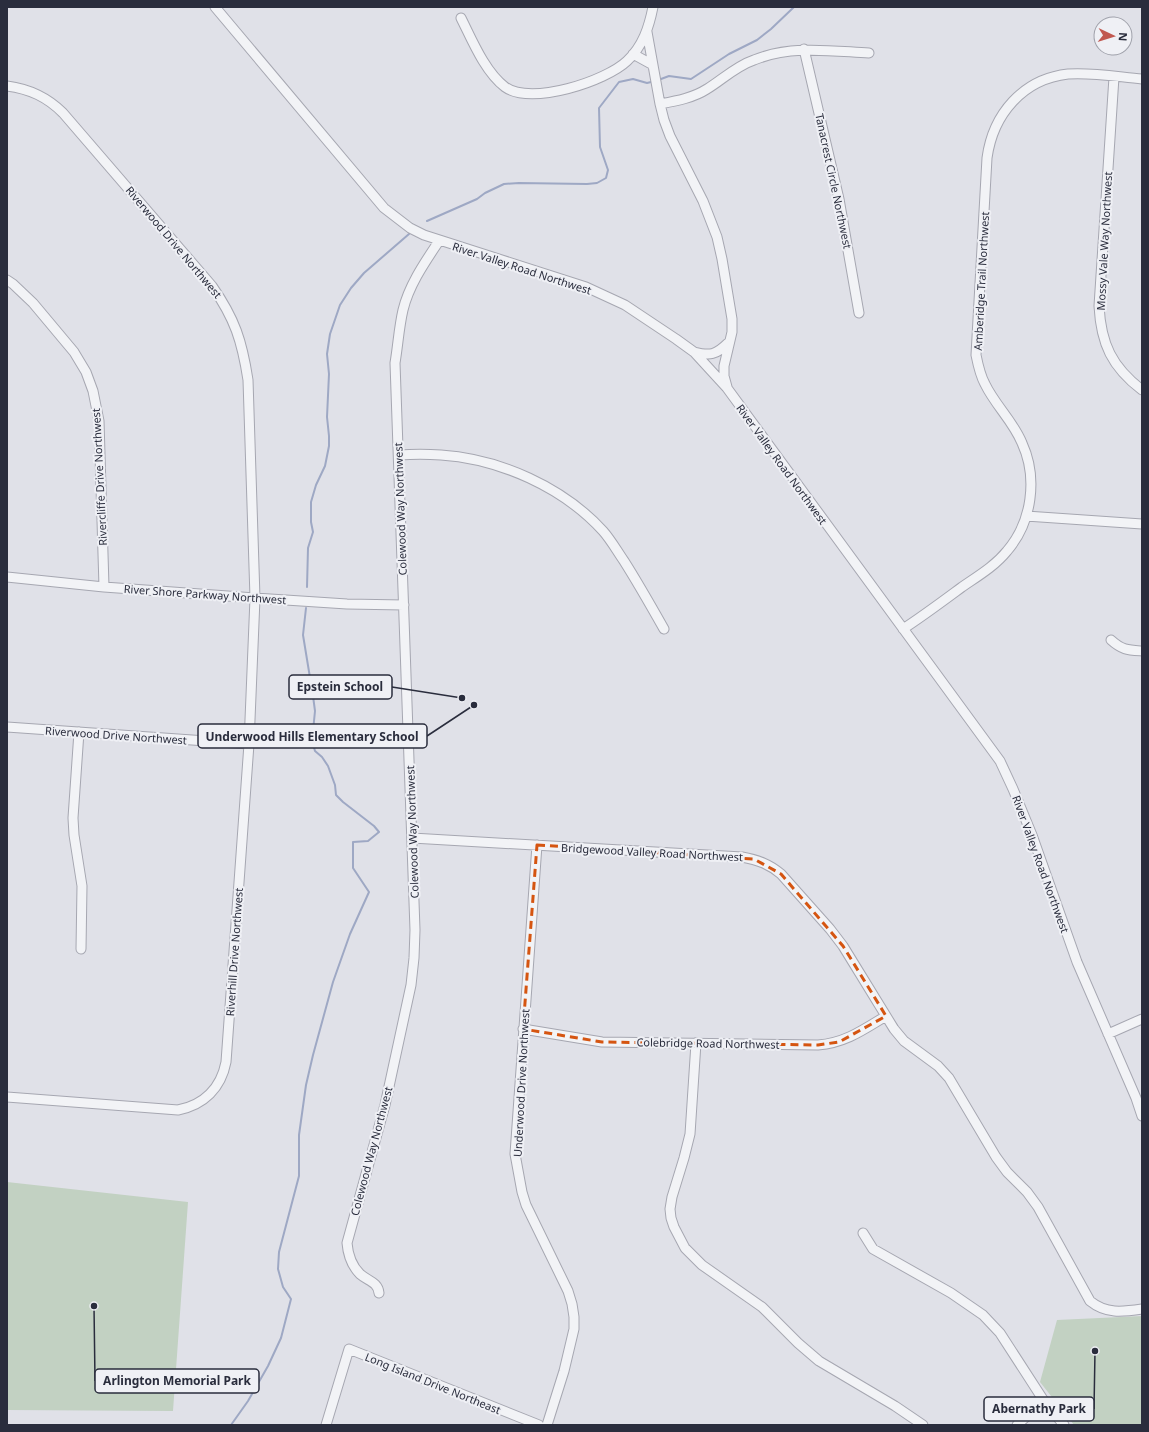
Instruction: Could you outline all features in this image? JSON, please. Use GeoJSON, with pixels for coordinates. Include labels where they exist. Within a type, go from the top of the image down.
{"type":"FeatureCollection","features":[{"type":"Feature","properties":{"kind":"street","name":"River Valley Road Northwest"},"geometry":{"type":"LineString","coordinates":[[215,7],[384,208],[410,228],[439,241],[586,287],[606,296],[643,317],[694,352],[728,388],[1000,761],[1032,835],[1077,962],[1136,1098],[1142,1116]]}},
{"type":"Feature","properties":{"kind":"street"},"geometry":{"type":"LineString","coordinates":[[461,18],[486,64],[506,88],[519,93],[536,95],[585,83],[609,73],[627,61],[638,49],[647,32],[653,7]]}},
{"type":"Feature","properties":{"kind":"street"},"geometry":{"type":"LineString","coordinates":[[647,32],[660,104],[670,136],[703,201],[722,259],[732,319],[732,332],[724,366],[728,388]]}},
{"type":"Feature","properties":{"kind":"street"},"geometry":{"type":"LineString","coordinates":[[660,104],[700,93],[739,67],[754,60],[787,51],[804,49],[869,53]]}},
{"type":"Feature","properties":{"kind":"street","name":"Tanacrest Circle Northwest"},"geometry":{"type":"LineString","coordinates":[[804,49],[839,198],[859,313]]}},
{"type":"Feature","properties":{"kind":"street"},"geometry":{"type":"LineString","coordinates":[[633,54],[653,65]]}},
{"type":"Feature","properties":{"kind":"street","name":"Amberidge Trail Northwest"},"geometry":{"type":"LineString","coordinates":[[903,630],[999,560],[1016,539],[1026,516],[1030,500],[1031,484],[1027,454],[1016,432],[985,384],[976,355],[989,145],[995,128],[1005,110],[1017,96],[1032,86],[1050,78],[1068,74],[1142,79]]}},
{"type":"Feature","properties":{"kind":"street","name":"Mossy Vale Way Northwest"},"geometry":{"type":"LineString","coordinates":[[1114,77],[1100,298],[1100,324],[1110,356],[1126,377],[1142,390]]}},
{"type":"Feature","properties":{"kind":"street","name":"Riverwood Drive Northwest"},"geometry":{"type":"LineString","coordinates":[[7,86],[21,87],[39,94],[64,113],[212,286],[225,305],[244,353],[248,380],[255,598]]}},
{"type":"Feature","properties":{"kind":"street","name":"Colewood Way Northwest"},"geometry":{"type":"LineString","coordinates":[[379,1293],[376,1284],[361,1275],[353,1265],[348,1255],[347,1243],[385,1105],[411,984],[414,958],[415,930],[395,363],[403,309],[416,278],[439,241]]}},
{"type":"Feature","properties":{"kind":"street","name":"Rivercliffe Drive Northwest"},"geometry":{"type":"LineString","coordinates":[[7,280],[33,303],[74,352],[86,372],[93,391],[98,421],[104,587]]}},
{"type":"Feature","properties":{"kind":"street"},"geometry":{"type":"LineString","coordinates":[[694,352],[704,355],[713,354],[720,351],[729,343]]}},
{"type":"Feature","properties":{"kind":"street"},"geometry":{"type":"LineString","coordinates":[[398,455],[441,454],[483,462],[504,468],[534,481],[566,498],[592,520],[613,544],[646,596],[664,629]]}},
{"type":"Feature","properties":{"kind":"street"},"geometry":{"type":"LineString","coordinates":[[1026,516],[1142,524]]}},
{"type":"Feature","properties":{"kind":"street","name":"River Shore Parkway Northwest"},"geometry":{"type":"LineString","coordinates":[[7,577],[104,587],[255,598],[347,604],[404,604]]}},
{"type":"Feature","properties":{"kind":"street","name":"Riverhill Drive Northwest"},"geometry":{"type":"LineString","coordinates":[[7,1097],[178,1110],[200,1103],[211,1094],[221,1080],[226,1062],[249,744],[255,598]]}},
{"type":"Feature","properties":{"kind":"street"},"geometry":{"type":"LineString","coordinates":[[1111,640],[1119,647],[1127,650],[1142,651]]}},
{"type":"Feature","properties":{"kind":"street","name":"Riverwood Drive Northwest"},"geometry":{"type":"LineString","coordinates":[[7,727],[249,744]]}},
{"type":"Feature","properties":{"kind":"street"},"geometry":{"type":"LineString","coordinates":[[79,732],[73,818],[74,835],[82,886],[80,949]]}},
{"type":"Feature","properties":{"kind":"street","name":"Bridgewood Valley Road Northwest"},"geometry":{"type":"LineString","coordinates":[[412,838],[742,857],[765,863],[781,874],[830,929],[843,946],[894,1029],[904,1041],[938,1066],[949,1078],[996,1158],[1038,1207],[1090,1301],[1098,1308],[1110,1311],[1142,1310]]}},
{"type":"Feature","properties":{"kind":"street","name":"Underwood Drive Northwest"},"geometry":{"type":"LineString","coordinates":[[536,845],[515,1142],[517,1166],[526,1205],[568,1291],[574,1317],[574,1329],[570,1349],[546,1425]]}},
{"type":"Feature","properties":{"kind":"street","name":"Colebridge Road Northwest"},"geometry":{"type":"LineString","coordinates":[[523,1029],[602,1042],[828,1044],[849,1038],[886,1016]]}},
{"type":"Feature","properties":{"kind":"street"},"geometry":{"type":"LineString","coordinates":[[1108,1034],[1142,1019]]}},
{"type":"Feature","properties":{"kind":"street"},"geometry":{"type":"LineString","coordinates":[[696,1043],[690,1134],[670,1209],[674,1227],[685,1248],[692,1257],[702,1265],[762,1307],[798,1344],[819,1361],[895,1406],[923,1425]]}},
{"type":"Feature","properties":{"kind":"street"},"geometry":{"type":"LineString","coordinates":[[863,1233],[873,1249],[951,1293],[983,1315],[1003,1338],[1044,1401],[1064,1425]]}},
{"type":"Feature","properties":{"kind":"street","name":"Long Island Drive Northeast"},"geometry":{"type":"LineString","coordinates":[[326,1425],[349,1349],[539,1425]]}},
{"type":"Feature","properties":{"kind":"street"},"geometry":{"type":"LineString","coordinates":[[1017,1425],[1044,1401]]}},
{"type":"Feature","properties":{"kind":"highlighted area"},"geometry":{"type":"Polygon","coordinates":[[[537,845],[754,859],[781,874],[843,946],[886,1016],[839,1042],[818,1045],[602,1042],[523,1029],[537,845]]]}},
{"type":"Feature","properties":{"kind":"green space"},"geometry":{"type":"Polygon","coordinates":[[[7,1182],[188,1202],[173,1411],[7,1410],[7,1182]]]}},
{"type":"Feature","properties":{"kind":"green space"},"geometry":{"type":"Polygon","coordinates":[[[1142,1316],[1142,1425],[1074,1425],[1040,1382],[1057,1320],[1142,1316]]]}},
{"type":"Feature","properties":{"kind":"waterway"},"geometry":{"type":"LineString","coordinates":[[661,79],[669,76],[691,79],[729,54],[757,40],[794,7]]}},
{"type":"Feature","properties":{"kind":"waterway"},"geometry":{"type":"LineString","coordinates":[[427,221],[477,199],[485,193],[504,184],[587,184],[597,183],[606,178],[608,170],[600,147],[599,108],[619,82],[633,79],[647,83],[651,82]]}},
{"type":"Feature","properties":{"kind":"waterway"},"geometry":{"type":"LineString","coordinates":[[307,587],[308,548],[313,532],[311,522],[311,502],[316,485],[325,466],[329,446],[327,417],[329,374],[327,354],[330,334],[340,305],[351,288],[364,273],[409,234]]}},
{"type":"Feature","properties":{"kind":"waterway"},"geometry":{"type":"LineString","coordinates":[[231,1425],[248,1401],[268,1366],[281,1338],[291,1299],[283,1287],[278,1269],[279,1252],[299,1176],[299,1135],[306,1085],[333,982],[350,934],[369,892],[353,868],[353,842],[368,841],[379,832],[374,826],[336,795],[335,785],[328,766],[322,757],[315,751],[312,741],[315,711],[303,635],[306,608]]}},
{"type":"Feature","properties":{"kind":"place","name":"Epstein School"},"geometry":{"type":"Point","coordinates":[462,698]}},
{"type":"Feature","properties":{"kind":"place","name":"Underwood Hills Elementary School"},"geometry":{"type":"Point","coordinates":[474,705]}},
{"type":"Feature","properties":{"kind":"place","name":"Arlington Memorial Park"},"geometry":{"type":"Point","coordinates":[94,1306]}},
{"type":"Feature","properties":{"kind":"place","name":"Abernathy Park"},"geometry":{"type":"Point","coordinates":[1095,1351]}}]}
